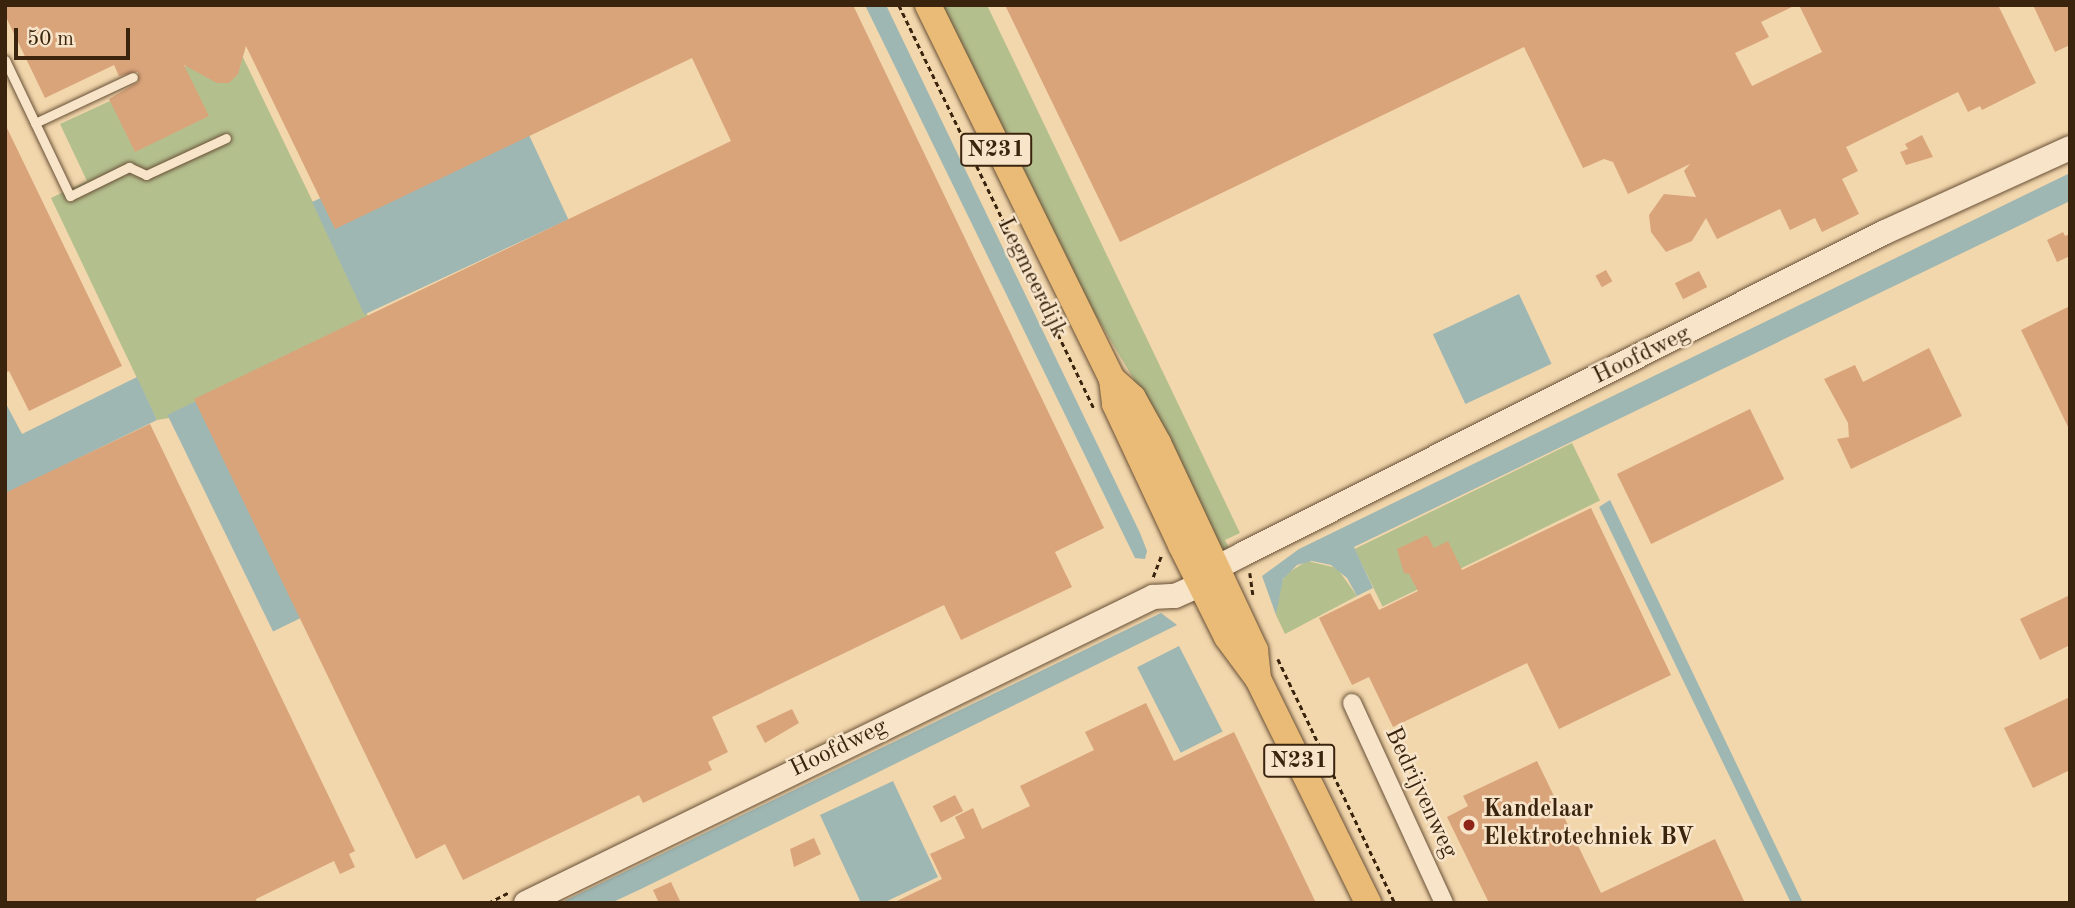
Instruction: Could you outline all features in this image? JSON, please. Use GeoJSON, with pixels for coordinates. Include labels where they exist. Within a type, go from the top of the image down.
{"type":"FeatureCollection","features":[{"type":"Feature","properties":{"kind":"main road","name":"Legmeerdijk"},"geometry":{"type":"LineString","coordinates":[[928,5],[1112,379],[1139,409],[1203,574]]}},
{"type":"Feature","properties":{"kind":"main road","name":"N231"},"geometry":{"type":"LineString","coordinates":[[1203,574],[1255,650],[1258,679],[1368,903]]}},
{"type":"Feature","properties":{"kind":"street","name":"Hoofdweg"},"geometry":{"type":"LineString","coordinates":[[526,903],[1153,597],[1160,585],[1203,574],[1885,232],[2070,148]]}},
{"type":"Feature","properties":{"kind":"street","name":"Bedrijvenweg"},"geometry":{"type":"LineString","coordinates":[[1352,703],[1444,903]]}},
{"type":"Feature","properties":{"kind":"lane"},"geometry":{"type":"LineString","coordinates":[[5,60],[70,196],[129,167],[146,175],[226,138]]}},
{"type":"Feature","properties":{"kind":"lane"},"geometry":{"type":"LineString","coordinates":[[35,123],[133,78]]}},
{"type":"Feature","properties":{"kind":"path","name":"Legmeerdijk"},"geometry":{"type":"LineString","coordinates":[[900,5],[1096,415]]}},
{"type":"Feature","properties":{"kind":"path"},"geometry":{"type":"LineString","coordinates":[[1250,572],[1253,597]]}},
{"type":"Feature","properties":{"kind":"path"},"geometry":{"type":"LineString","coordinates":[[1276,655],[1395,903]]}},
{"type":"Feature","properties":{"kind":"green space"},"geometry":{"type":"Polygon","coordinates":[[[936,5],[987,5],[1240,533],[1225,540],[1230,550],[1222,552],[1155,415],[1048,235],[936,5]]]}},
{"type":"Feature","properties":{"kind":"green space"},"geometry":{"type":"Polygon","coordinates":[[[236,43],[369,318],[169,418],[157,420],[51,198],[87,181],[60,124],[236,43]]]}},
{"type":"Feature","properties":{"kind":"green space"},"geometry":{"type":"Polygon","coordinates":[[[1572,443],[1600,501],[1383,607],[1354,549],[1572,443]]]}},
{"type":"Feature","properties":{"kind":"green space"},"geometry":{"type":"Polygon","coordinates":[[[1307,561],[1337,568],[1357,596],[1285,634],[1276,615],[1278,590],[1286,574],[1307,561]]]}},
{"type":"Feature","properties":{"kind":"water"},"geometry":{"type":"Polygon","coordinates":[[[865,5],[886,5],[1140,533],[1147,551],[1145,559],[1135,558],[865,5]]]}},
{"type":"Feature","properties":{"kind":"water"},"geometry":{"type":"Polygon","coordinates":[[[516,107],[568,219],[364,314],[312,202],[516,107]]]}},
{"type":"Feature","properties":{"kind":"water"},"geometry":{"type":"Polygon","coordinates":[[[2070,173],[2070,201],[1354,547],[1373,588],[1357,596],[1347,578],[1331,565],[1312,561],[1297,565],[1283,579],[1276,615],[1262,576],[1299,549],[2070,173]]]}},
{"type":"Feature","properties":{"kind":"water"},"geometry":{"type":"Polygon","coordinates":[[[1519,294],[1552,364],[1465,404],[1433,334],[1519,294]]]}},
{"type":"Feature","properties":{"kind":"water"},"geometry":{"type":"Polygon","coordinates":[[[137,377],[157,420],[5,494],[5,402],[22,434],[137,377]]]}},
{"type":"Feature","properties":{"kind":"water"},"geometry":{"type":"Polygon","coordinates":[[[198,400],[304,617],[273,632],[167,415],[198,400]]]}},
{"type":"Feature","properties":{"kind":"water"},"geometry":{"type":"Polygon","coordinates":[[[1610,500],[1803,903],[1791,903],[1599,507],[1610,500]]]}},
{"type":"Feature","properties":{"kind":"water"},"geometry":{"type":"Polygon","coordinates":[[[1161,613],[1177,625],[643,888],[611,903],[560,903],[1161,613]]]}},
{"type":"Feature","properties":{"kind":"water"},"geometry":{"type":"Polygon","coordinates":[[[1179,646],[1223,732],[1181,753],[1137,667],[1179,646]]]}},
{"type":"Feature","properties":{"kind":"water"},"geometry":{"type":"Polygon","coordinates":[[[893,781],[938,877],[883,903],[861,903],[820,815],[893,781]]]}},
{"type":"Feature","properties":{"kind":"building"},"geometry":{"type":"Polygon","coordinates":[[[5,5],[853,5],[1104,528],[1055,552],[1072,587],[961,640],[944,605],[712,717],[728,752],[708,762],[712,770],[643,803],[639,795],[463,880],[445,844],[416,859],[194,399],[731,141],[692,58],[335,229],[246,46],[238,74],[229,83],[217,83],[184,65],[209,116],[135,152],[109,99],[138,82],[138,72],[119,76],[114,65],[45,98],[5,15],[5,5]]]}},
{"type":"Feature","properties":{"kind":"building"},"geometry":{"type":"Polygon","coordinates":[[[1005,5],[1796,5],[1761,22],[1769,37],[1735,53],[1752,86],[1822,52],[1799,5],[1998,5],[2036,83],[1982,110],[1980,106],[1968,112],[1958,92],[1846,147],[1858,171],[1842,179],[1859,214],[1822,232],[1815,218],[1790,230],[1780,209],[1717,239],[1706,218],[1692,241],[1666,252],[1651,232],[1649,215],[1664,194],[1696,197],[1684,171],[1690,164],[1628,194],[1613,162],[1604,159],[1583,168],[1524,47],[1120,242],[1005,5]]]}},
{"type":"Feature","properties":{"kind":"building"},"geometry":{"type":"Polygon","coordinates":[[[2033,5],[2070,5],[2070,45],[2055,52],[2033,5]]]}},
{"type":"Feature","properties":{"kind":"building"},"geometry":{"type":"Polygon","coordinates":[[[5,124],[122,366],[29,411],[9,371],[5,373],[5,124]]]}},
{"type":"Feature","properties":{"kind":"building"},"geometry":{"type":"Polygon","coordinates":[[[1922,135],[1933,157],[1906,165],[1900,152],[1908,149],[1905,144],[1922,135]]]}},
{"type":"Feature","properties":{"kind":"building"},"geometry":{"type":"Polygon","coordinates":[[[2063,232],[2065,236],[2070,234],[2070,256],[2057,262],[2047,240],[2063,232]]]}},
{"type":"Feature","properties":{"kind":"building"},"geometry":{"type":"Polygon","coordinates":[[[1606,270],[1612,281],[1602,287],[1596,276],[1606,270]]]}},
{"type":"Feature","properties":{"kind":"building"},"geometry":{"type":"Polygon","coordinates":[[[1699,271],[1707,287],[1683,299],[1675,283],[1699,271]]]}},
{"type":"Feature","properties":{"kind":"building"},"geometry":{"type":"Polygon","coordinates":[[[2070,306],[2070,431],[2021,330],[2070,306]]]}},
{"type":"Feature","properties":{"kind":"building"},"geometry":{"type":"Polygon","coordinates":[[[1929,348],[1962,416],[1851,469],[1837,439],[1849,437],[1848,423],[1824,379],[1855,365],[1863,382],[1929,348]]]}},
{"type":"Feature","properties":{"kind":"building"},"geometry":{"type":"Polygon","coordinates":[[[1750,409],[1784,479],[1651,544],[1617,474],[1750,409]]]}},
{"type":"Feature","properties":{"kind":"building"},"geometry":{"type":"Polygon","coordinates":[[[150,424],[355,851],[349,854],[355,867],[340,874],[334,861],[256,899],[257,903],[5,903],[5,493],[150,424]]]}},
{"type":"Feature","properties":{"kind":"building"},"geometry":{"type":"Polygon","coordinates":[[[1591,508],[1671,675],[1559,729],[1527,663],[1393,727],[1369,677],[1352,685],[1319,618],[1370,593],[1379,610],[1418,591],[1409,574],[1404,573],[1397,549],[1427,535],[1434,548],[1448,541],[1462,570],[1591,508]]]}},
{"type":"Feature","properties":{"kind":"building"},"geometry":{"type":"Polygon","coordinates":[[[2070,595],[2070,645],[2040,660],[2020,619],[2070,595]]]}},
{"type":"Feature","properties":{"kind":"building"},"geometry":{"type":"Polygon","coordinates":[[[2070,697],[2070,770],[2033,788],[2004,728],[2070,697]]]}},
{"type":"Feature","properties":{"kind":"building"},"geometry":{"type":"Polygon","coordinates":[[[1146,703],[1174,761],[1234,732],[1316,903],[893,903],[942,879],[930,854],[965,838],[955,817],[973,808],[982,829],[1030,806],[1020,786],[1094,750],[1085,732],[1146,703]]]}},
{"type":"Feature","properties":{"kind":"building"},"geometry":{"type":"Polygon","coordinates":[[[792,709],[799,723],[765,743],[756,726],[792,709]]]}},
{"type":"Feature","properties":{"kind":"building"},"geometry":{"type":"Polygon","coordinates":[[[1537,761],[1601,893],[1715,839],[1745,903],[1489,903],[1447,817],[1468,806],[1463,796],[1537,761]]]}},
{"type":"Feature","properties":{"kind":"building"},"geometry":{"type":"Polygon","coordinates":[[[955,795],[963,811],[941,822],[933,806],[955,795]]]}},
{"type":"Feature","properties":{"kind":"building"},"geometry":{"type":"Polygon","coordinates":[[[814,838],[821,854],[794,867],[790,849],[814,838]]]}},
{"type":"Feature","properties":{"kind":"building"},"geometry":{"type":"Polygon","coordinates":[[[671,882],[681,903],[659,903],[653,890],[671,882]]]}},
{"type":"Feature","properties":{"kind":"place","name":"Kandelaar Elektrotechniek BV"},"geometry":{"type":"Point","coordinates":[1469,825]}}]}
